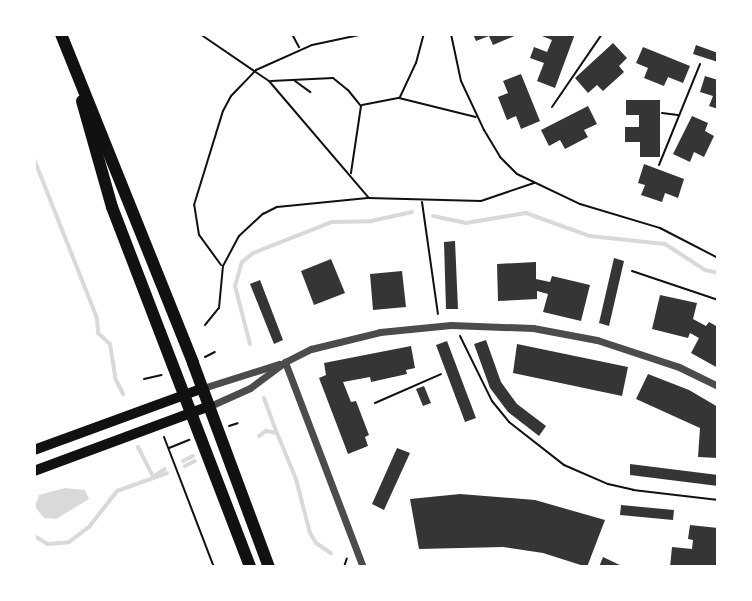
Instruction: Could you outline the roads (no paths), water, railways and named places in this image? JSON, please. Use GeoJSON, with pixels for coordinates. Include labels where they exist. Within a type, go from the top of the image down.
{"type":"FeatureCollection","features":[{"type":"Feature","properties":{"kind":"main road"},"geometry":{"type":"LineString","coordinates":[[61,34],[112,207],[250,567]]}},
{"type":"Feature","properties":{"kind":"main road"},"geometry":{"type":"LineString","coordinates":[[73,67],[103,133],[203,388],[269,567]]}},
{"type":"Feature","properties":{"kind":"main road"},"geometry":{"type":"LineString","coordinates":[[34,450],[203,388]]}},
{"type":"Feature","properties":{"kind":"main road"},"geometry":{"type":"LineString","coordinates":[[34,471],[210,406]]}},
{"type":"Feature","properties":{"kind":"street"},"geometry":{"type":"LineString","coordinates":[[203,388],[285,362],[311,349],[380,332],[439,325],[491,324],[597,340],[668,363],[718,386]]}},
{"type":"Feature","properties":{"kind":"street"},"geometry":{"type":"LineString","coordinates":[[210,406],[250,388],[285,362]]}},
{"type":"Feature","properties":{"kind":"street"},"geometry":{"type":"LineString","coordinates":[[285,362],[363,567]]}},
{"type":"Feature","properties":{"kind":"waterway"},"geometry":{"type":"LineString","coordinates":[[34,159],[97,318],[98,333],[110,344],[116,380],[123,394]]}},
{"type":"Feature","properties":{"kind":"waterway"},"geometry":{"type":"LineString","coordinates":[[250,344],[235,286],[242,262],[253,253],[332,222],[371,221],[412,212]]}},
{"type":"Feature","properties":{"kind":"waterway"},"geometry":{"type":"LineString","coordinates":[[433,216],[466,223],[526,213],[590,236],[665,244],[705,270],[718,273]]}},
{"type":"Feature","properties":{"kind":"waterway"},"geometry":{"type":"LineString","coordinates":[[264,398],[277,433]]}},
{"type":"Feature","properties":{"kind":"waterway"},"geometry":{"type":"LineString","coordinates":[[259,436],[266,431],[277,433],[296,479],[310,533],[316,543],[331,553]]}},
{"type":"Feature","properties":{"kind":"waterway"},"geometry":{"type":"LineString","coordinates":[[138,447],[153,477],[165,469]]}},
{"type":"Feature","properties":{"kind":"waterway"},"geometry":{"type":"LineString","coordinates":[[183,461],[193,456]]}},
{"type":"Feature","properties":{"kind":"waterway"},"geometry":{"type":"LineString","coordinates":[[185,466],[195,461]]}},
{"type":"Feature","properties":{"kind":"waterway"},"geometry":{"type":"LineString","coordinates":[[34,536],[48,544],[69,542],[89,527],[117,491],[167,473]]}}]}
